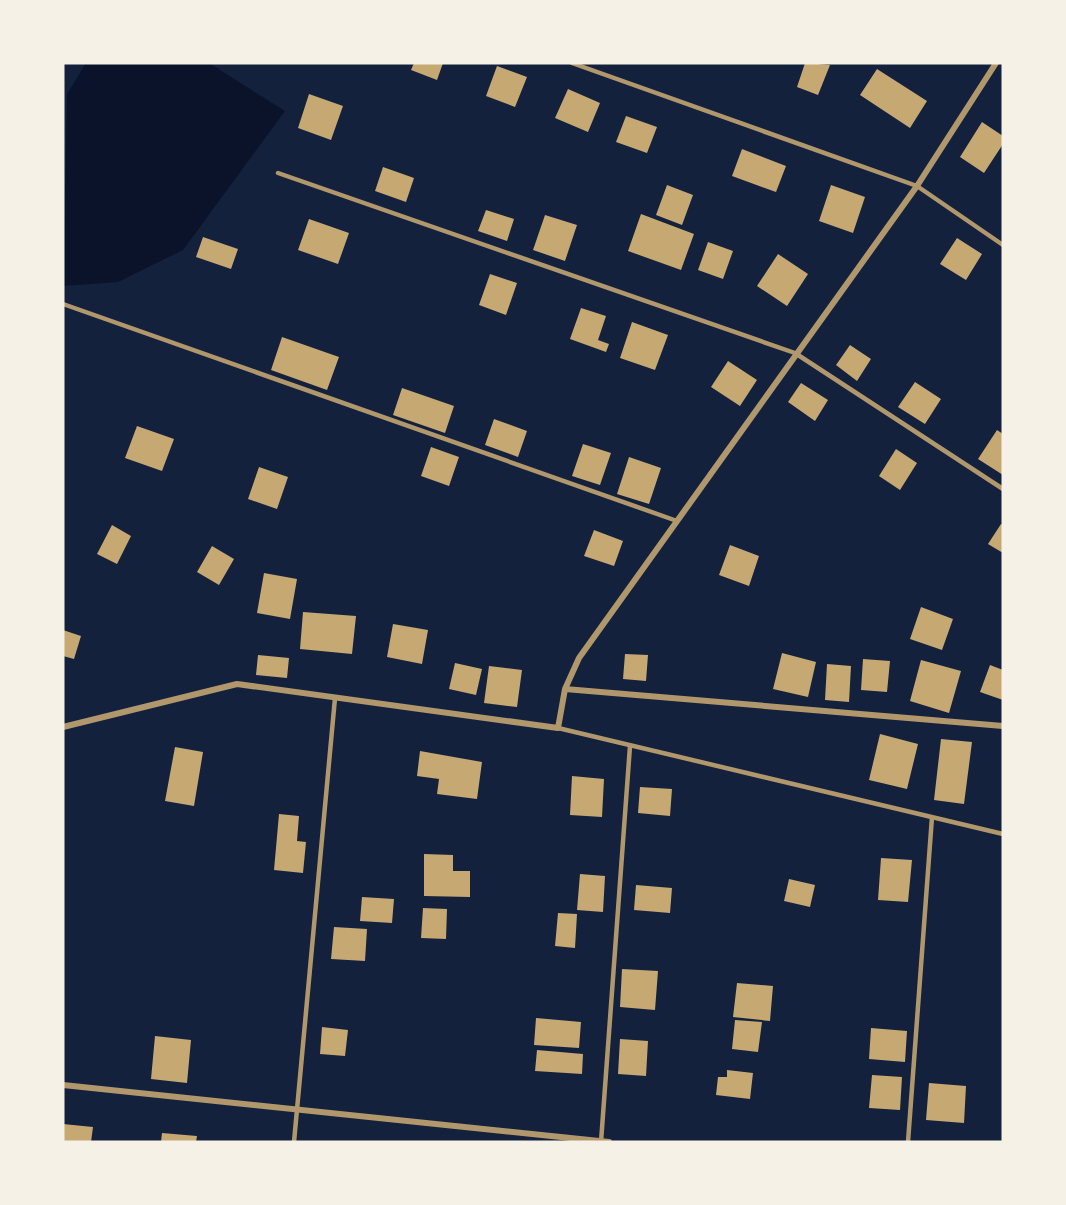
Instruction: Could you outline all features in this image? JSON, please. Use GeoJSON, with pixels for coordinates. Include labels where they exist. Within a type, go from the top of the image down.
{"type":"FeatureCollection","features":[{"type":"Feature","properties":{"kind":"street"},"geometry":{"type":"LineString","coordinates":[[63,728],[237,684],[558,728],[565,689],[579,658],[795,353],[917,186],[996,63]]}},
{"type":"Feature","properties":{"kind":"street"},"geometry":{"type":"LineString","coordinates":[[565,689],[1003,726]]}},
{"type":"Feature","properties":{"kind":"street"},"geometry":{"type":"LineString","coordinates":[[63,1086],[604,1142]]}},
{"type":"Feature","properties":{"kind":"lane"},"geometry":{"type":"LineString","coordinates":[[572,63],[917,186],[1003,245]]}},
{"type":"Feature","properties":{"kind":"lane"},"geometry":{"type":"LineString","coordinates":[[278,173],[795,353],[1003,489]]}},
{"type":"Feature","properties":{"kind":"lane"},"geometry":{"type":"LineString","coordinates":[[63,304],[677,521]]}},
{"type":"Feature","properties":{"kind":"lane"},"geometry":{"type":"LineString","coordinates":[[294,1142],[335,698]]}},
{"type":"Feature","properties":{"kind":"lane"},"geometry":{"type":"LineString","coordinates":[[558,728],[1003,834]]}},
{"type":"Feature","properties":{"kind":"lane"},"geometry":{"type":"LineString","coordinates":[[604,1142],[630,746]]}},
{"type":"Feature","properties":{"kind":"lane"},"geometry":{"type":"LineString","coordinates":[[908,1142],[932,817]]}},
{"type":"Feature","properties":{"kind":"water"},"geometry":{"type":"Polygon","coordinates":[[[86,63],[209,63],[285,111],[183,250],[118,282],[63,286],[67,94],[86,63]]]}},
{"type":"Feature","properties":{"kind":"building"},"geometry":{"type":"Polygon","coordinates":[[[414,63],[443,63],[437,80],[411,70],[414,63]]]}},
{"type":"Feature","properties":{"kind":"building"},"geometry":{"type":"Polygon","coordinates":[[[805,63],[830,65],[818,95],[797,87],[805,63]]]}},
{"type":"Feature","properties":{"kind":"building"},"geometry":{"type":"Polygon","coordinates":[[[497,66],[527,77],[515,107],[486,96],[497,66]]]}},
{"type":"Feature","properties":{"kind":"building"},"geometry":{"type":"Polygon","coordinates":[[[877,69],[927,101],[910,128],[860,95],[877,69]]]}},
{"type":"Feature","properties":{"kind":"building"},"geometry":{"type":"Polygon","coordinates":[[[568,89],[600,103],[588,132],[555,118],[568,89]]]}},
{"type":"Feature","properties":{"kind":"building"},"geometry":{"type":"Polygon","coordinates":[[[309,94],[343,106],[331,140],[298,128],[309,94]]]}},
{"type":"Feature","properties":{"kind":"building"},"geometry":{"type":"Polygon","coordinates":[[[626,116],[657,127],[647,153],[616,142],[626,116]]]}},
{"type":"Feature","properties":{"kind":"building"},"geometry":{"type":"Polygon","coordinates":[[[982,122],[1003,136],[1003,144],[984,173],[960,157],[982,122]]]}},
{"type":"Feature","properties":{"kind":"building"},"geometry":{"type":"Polygon","coordinates":[[[742,149],[786,166],[776,192],[732,176],[742,149]]]}},
{"type":"Feature","properties":{"kind":"building"},"geometry":{"type":"Polygon","coordinates":[[[383,167],[414,178],[406,202],[375,191],[383,167]]]}},
{"type":"Feature","properties":{"kind":"building"},"geometry":{"type":"Polygon","coordinates":[[[667,185],[693,195],[682,225],[656,215],[667,185]]]}},
{"type":"Feature","properties":{"kind":"building"},"geometry":{"type":"Polygon","coordinates":[[[831,185],[865,197],[853,233],[819,221],[831,185]]]}},
{"type":"Feature","properties":{"kind":"building"},"geometry":{"type":"Polygon","coordinates":[[[486,210],[514,219],[507,241],[478,231],[486,210]]]}},
{"type":"Feature","properties":{"kind":"building"},"geometry":{"type":"Polygon","coordinates":[[[641,214],[694,234],[681,270],[628,251],[641,214]]]}},
{"type":"Feature","properties":{"kind":"building"},"geometry":{"type":"Polygon","coordinates":[[[545,215],[577,225],[565,261],[533,250],[545,215]]]}},
{"type":"Feature","properties":{"kind":"building"},"geometry":{"type":"Polygon","coordinates":[[[309,219],[349,233],[338,264],[298,250],[309,219]]]}},
{"type":"Feature","properties":{"kind":"building"},"geometry":{"type":"Polygon","coordinates":[[[203,237],[238,249],[231,269],[196,257],[203,237]]]}},
{"type":"Feature","properties":{"kind":"building"},"geometry":{"type":"Polygon","coordinates":[[[957,238],[982,254],[966,280],[940,264],[957,238]]]}},
{"type":"Feature","properties":{"kind":"building"},"geometry":{"type":"Polygon","coordinates":[[[708,242],[733,251],[723,279],[698,270],[708,242]]]}},
{"type":"Feature","properties":{"kind":"building"},"geometry":{"type":"Polygon","coordinates":[[[778,254],[808,274],[787,306],[757,286],[778,254]]]}},
{"type":"Feature","properties":{"kind":"building"},"geometry":{"type":"Polygon","coordinates":[[[490,274],[517,283],[506,315],[479,305],[490,274]]]}},
{"type":"Feature","properties":{"kind":"building"},"geometry":{"type":"Polygon","coordinates":[[[581,308],[606,316],[598,340],[609,344],[606,352],[570,339],[581,308]]]}},
{"type":"Feature","properties":{"kind":"building"},"geometry":{"type":"Polygon","coordinates":[[[632,322],[668,335],[655,370],[620,358],[632,322]]]}},
{"type":"Feature","properties":{"kind":"building"},"geometry":{"type":"Polygon","coordinates":[[[282,337],[339,357],[327,390],[271,370],[282,337]]]}},
{"type":"Feature","properties":{"kind":"building"},"geometry":{"type":"Polygon","coordinates":[[[850,345],[871,359],[857,381],[836,365],[850,345]]]}},
{"type":"Feature","properties":{"kind":"building"},"geometry":{"type":"Polygon","coordinates":[[[728,361],[757,380],[740,406],[711,387],[728,361]]]}},
{"type":"Feature","properties":{"kind":"building"},"geometry":{"type":"Polygon","coordinates":[[[915,382],[941,399],[925,424],[898,407],[915,382]]]}},
{"type":"Feature","properties":{"kind":"building"},"geometry":{"type":"Polygon","coordinates":[[[801,383],[828,400],[815,421],[788,402],[801,383]]]}},
{"type":"Feature","properties":{"kind":"building"},"geometry":{"type":"Polygon","coordinates":[[[402,388],[454,406],[445,433],[393,415],[402,388]]]}},
{"type":"Feature","properties":{"kind":"building"},"geometry":{"type":"Polygon","coordinates":[[[494,419],[527,431],[518,457],[485,445],[494,419]]]}},
{"type":"Feature","properties":{"kind":"building"},"geometry":{"type":"Polygon","coordinates":[[[137,426],[174,439],[162,471],[125,458],[137,426]]]}},
{"type":"Feature","properties":{"kind":"building"},"geometry":{"type":"Polygon","coordinates":[[[997,430],[1003,434],[1003,475],[978,459],[997,430]]]}},
{"type":"Feature","properties":{"kind":"building"},"geometry":{"type":"Polygon","coordinates":[[[583,444],[611,453],[600,485],[572,476],[583,444]]]}},
{"type":"Feature","properties":{"kind":"building"},"geometry":{"type":"Polygon","coordinates":[[[431,447],[459,457],[449,486],[421,476],[431,447]]]}},
{"type":"Feature","properties":{"kind":"building"},"geometry":{"type":"Polygon","coordinates":[[[896,449],[917,463],[900,490],[879,476],[896,449]]]}},
{"type":"Feature","properties":{"kind":"building"},"geometry":{"type":"Polygon","coordinates":[[[629,457],[661,468],[649,504],[617,494],[629,457]]]}},
{"type":"Feature","properties":{"kind":"building"},"geometry":{"type":"Polygon","coordinates":[[[259,467],[288,477],[277,509],[248,499],[259,467]]]}},
{"type":"Feature","properties":{"kind":"building"},"geometry":{"type":"Polygon","coordinates":[[[1001,524],[1003,525],[1003,553],[988,544],[1001,524]]]}},
{"type":"Feature","properties":{"kind":"building"},"geometry":{"type":"Polygon","coordinates":[[[112,525],[131,536],[117,564],[97,554],[112,525]]]}},
{"type":"Feature","properties":{"kind":"building"},"geometry":{"type":"Polygon","coordinates":[[[594,530],[623,541],[614,566],[584,556],[594,530]]]}},
{"type":"Feature","properties":{"kind":"building"},"geometry":{"type":"Polygon","coordinates":[[[730,545],[759,556],[749,586],[719,575],[730,545]]]}},
{"type":"Feature","properties":{"kind":"building"},"geometry":{"type":"Polygon","coordinates":[[[212,546],[234,559],[219,585],[197,572],[212,546]]]}},
{"type":"Feature","properties":{"kind":"building"},"geometry":{"type":"Polygon","coordinates":[[[264,573],[297,579],[290,619],[257,613],[264,573]]]}},
{"type":"Feature","properties":{"kind":"building"},"geometry":{"type":"Polygon","coordinates":[[[921,607],[953,619],[942,650],[910,639],[921,607]]]}},
{"type":"Feature","properties":{"kind":"building"},"geometry":{"type":"Polygon","coordinates":[[[303,612],[356,616],[352,654],[300,649],[303,612]]]}},
{"type":"Feature","properties":{"kind":"building"},"geometry":{"type":"Polygon","coordinates":[[[393,624],[428,630],[422,664],[387,657],[393,624]]]}},
{"type":"Feature","properties":{"kind":"building"},"geometry":{"type":"Polygon","coordinates":[[[63,630],[81,636],[74,659],[63,656],[63,630]]]}},
{"type":"Feature","properties":{"kind":"building"},"geometry":{"type":"Polygon","coordinates":[[[782,653],[816,662],[808,697],[773,689],[782,653]]]}},
{"type":"Feature","properties":{"kind":"building"},"geometry":{"type":"Polygon","coordinates":[[[625,654],[648,655],[646,681],[623,679],[625,654]]]}},
{"type":"Feature","properties":{"kind":"building"},"geometry":{"type":"Polygon","coordinates":[[[258,655],[289,658],[287,678],[256,675],[258,655]]]}},
{"type":"Feature","properties":{"kind":"building"},"geometry":{"type":"Polygon","coordinates":[[[863,659],[890,661],[887,692],[861,690],[863,659]]]}},
{"type":"Feature","properties":{"kind":"building"},"geometry":{"type":"Polygon","coordinates":[[[921,660],[961,671],[949,713],[910,701],[921,660]]]}},
{"type":"Feature","properties":{"kind":"building"},"geometry":{"type":"Polygon","coordinates":[[[455,663],[482,669],[476,695],[449,689],[455,663]]]}},
{"type":"Feature","properties":{"kind":"building"},"geometry":{"type":"Polygon","coordinates":[[[827,664],[851,666],[849,702],[825,700],[827,664]]]}},
{"type":"Feature","properties":{"kind":"building"},"geometry":{"type":"Polygon","coordinates":[[[990,665],[1003,670],[1003,700],[980,692],[990,665]]]}},
{"type":"Feature","properties":{"kind":"building"},"geometry":{"type":"Polygon","coordinates":[[[489,666],[522,670],[517,707],[484,703],[489,666]]]}},
{"type":"Feature","properties":{"kind":"building"},"geometry":{"type":"Polygon","coordinates":[[[880,734],[918,744],[907,789],[869,780],[880,734]]]}},
{"type":"Feature","properties":{"kind":"building"},"geometry":{"type":"Polygon","coordinates":[[[941,739],[972,742],[964,804],[934,800],[941,739]]]}},
{"type":"Feature","properties":{"kind":"building"},"geometry":{"type":"Polygon","coordinates":[[[175,747],[203,752],[194,806],[165,801],[175,747]]]}},
{"type":"Feature","properties":{"kind":"building"},"geometry":{"type":"Polygon","coordinates":[[[420,751],[482,762],[477,799],[437,794],[439,779],[417,776],[420,751]]]}},
{"type":"Feature","properties":{"kind":"building"},"geometry":{"type":"Polygon","coordinates":[[[572,776],[604,779],[602,817],[570,815],[572,776]]]}},
{"type":"Feature","properties":{"kind":"building"},"geometry":{"type":"Polygon","coordinates":[[[640,787],[672,789],[670,816],[638,813],[640,787]]]}},
{"type":"Feature","properties":{"kind":"building"},"geometry":{"type":"Polygon","coordinates":[[[279,814],[299,816],[297,841],[306,842],[303,873],[274,870],[279,814]]]}},
{"type":"Feature","properties":{"kind":"building"},"geometry":{"type":"Polygon","coordinates":[[[424,854],[453,855],[453,871],[470,871],[470,897],[424,896],[424,854]]]}},
{"type":"Feature","properties":{"kind":"building"},"geometry":{"type":"Polygon","coordinates":[[[881,858],[912,860],[908,902],[878,900],[881,858]]]}},
{"type":"Feature","properties":{"kind":"building"},"geometry":{"type":"Polygon","coordinates":[[[580,874],[605,876],[603,912],[577,910],[580,874]]]}},
{"type":"Feature","properties":{"kind":"building"},"geometry":{"type":"Polygon","coordinates":[[[789,879],[815,885],[810,907],[784,901],[789,879]]]}},
{"type":"Feature","properties":{"kind":"building"},"geometry":{"type":"Polygon","coordinates":[[[636,885],[672,888],[670,913],[634,910],[636,885]]]}},
{"type":"Feature","properties":{"kind":"building"},"geometry":{"type":"Polygon","coordinates":[[[362,897],[394,899],[392,923],[360,921],[362,897]]]}},
{"type":"Feature","properties":{"kind":"building"},"geometry":{"type":"Polygon","coordinates":[[[423,908],[447,909],[446,939],[421,938],[423,908]]]}},
{"type":"Feature","properties":{"kind":"building"},"geometry":{"type":"Polygon","coordinates":[[[558,913],[577,914],[575,948],[555,946],[558,913]]]}},
{"type":"Feature","properties":{"kind":"building"},"geometry":{"type":"Polygon","coordinates":[[[334,927],[367,929],[365,961],[331,959],[334,927]]]}},
{"type":"Feature","properties":{"kind":"building"},"geometry":{"type":"Polygon","coordinates":[[[622,969],[658,971],[655,1010],[620,1007],[622,969]]]}},
{"type":"Feature","properties":{"kind":"building"},"geometry":{"type":"Polygon","coordinates":[[[737,983],[773,986],[770,1021],[733,1017],[737,983]]]}},
{"type":"Feature","properties":{"kind":"building"},"geometry":{"type":"Polygon","coordinates":[[[536,1018],[581,1022],[579,1048],[534,1045],[536,1018]]]}},
{"type":"Feature","properties":{"kind":"building"},"geometry":{"type":"Polygon","coordinates":[[[735,1020],[762,1022],[758,1052],[732,1049],[735,1020]]]}},
{"type":"Feature","properties":{"kind":"building"},"geometry":{"type":"Polygon","coordinates":[[[322,1027],[348,1030],[345,1056],[320,1054],[322,1027]]]}},
{"type":"Feature","properties":{"kind":"building"},"geometry":{"type":"Polygon","coordinates":[[[871,1028],[907,1031],[905,1062],[869,1059],[871,1028]]]}},
{"type":"Feature","properties":{"kind":"building"},"geometry":{"type":"Polygon","coordinates":[[[155,1036],[191,1040],[187,1083],[151,1079],[155,1036]]]}},
{"type":"Feature","properties":{"kind":"building"},"geometry":{"type":"Polygon","coordinates":[[[620,1039],[648,1041],[646,1076],[618,1074],[620,1039]]]}},
{"type":"Feature","properties":{"kind":"building"},"geometry":{"type":"Polygon","coordinates":[[[537,1050],[583,1054],[582,1074],[535,1071],[537,1050]]]}},
{"type":"Feature","properties":{"kind":"building"},"geometry":{"type":"Polygon","coordinates":[[[727,1070],[753,1073],[750,1099],[716,1095],[718,1077],[727,1077],[727,1070]]]}},
{"type":"Feature","properties":{"kind":"building"},"geometry":{"type":"Polygon","coordinates":[[[872,1075],[902,1077],[900,1110],[869,1108],[872,1075]]]}},
{"type":"Feature","properties":{"kind":"building"},"geometry":{"type":"Polygon","coordinates":[[[929,1083],[966,1086],[964,1123],[926,1120],[929,1083]]]}},
{"type":"Feature","properties":{"kind":"building"},"geometry":{"type":"Polygon","coordinates":[[[63,1124],[93,1127],[91,1142],[63,1142],[63,1124]]]}},
{"type":"Feature","properties":{"kind":"building"},"geometry":{"type":"Polygon","coordinates":[[[162,1133],[197,1136],[196,1142],[161,1142],[162,1133]]]}}]}
